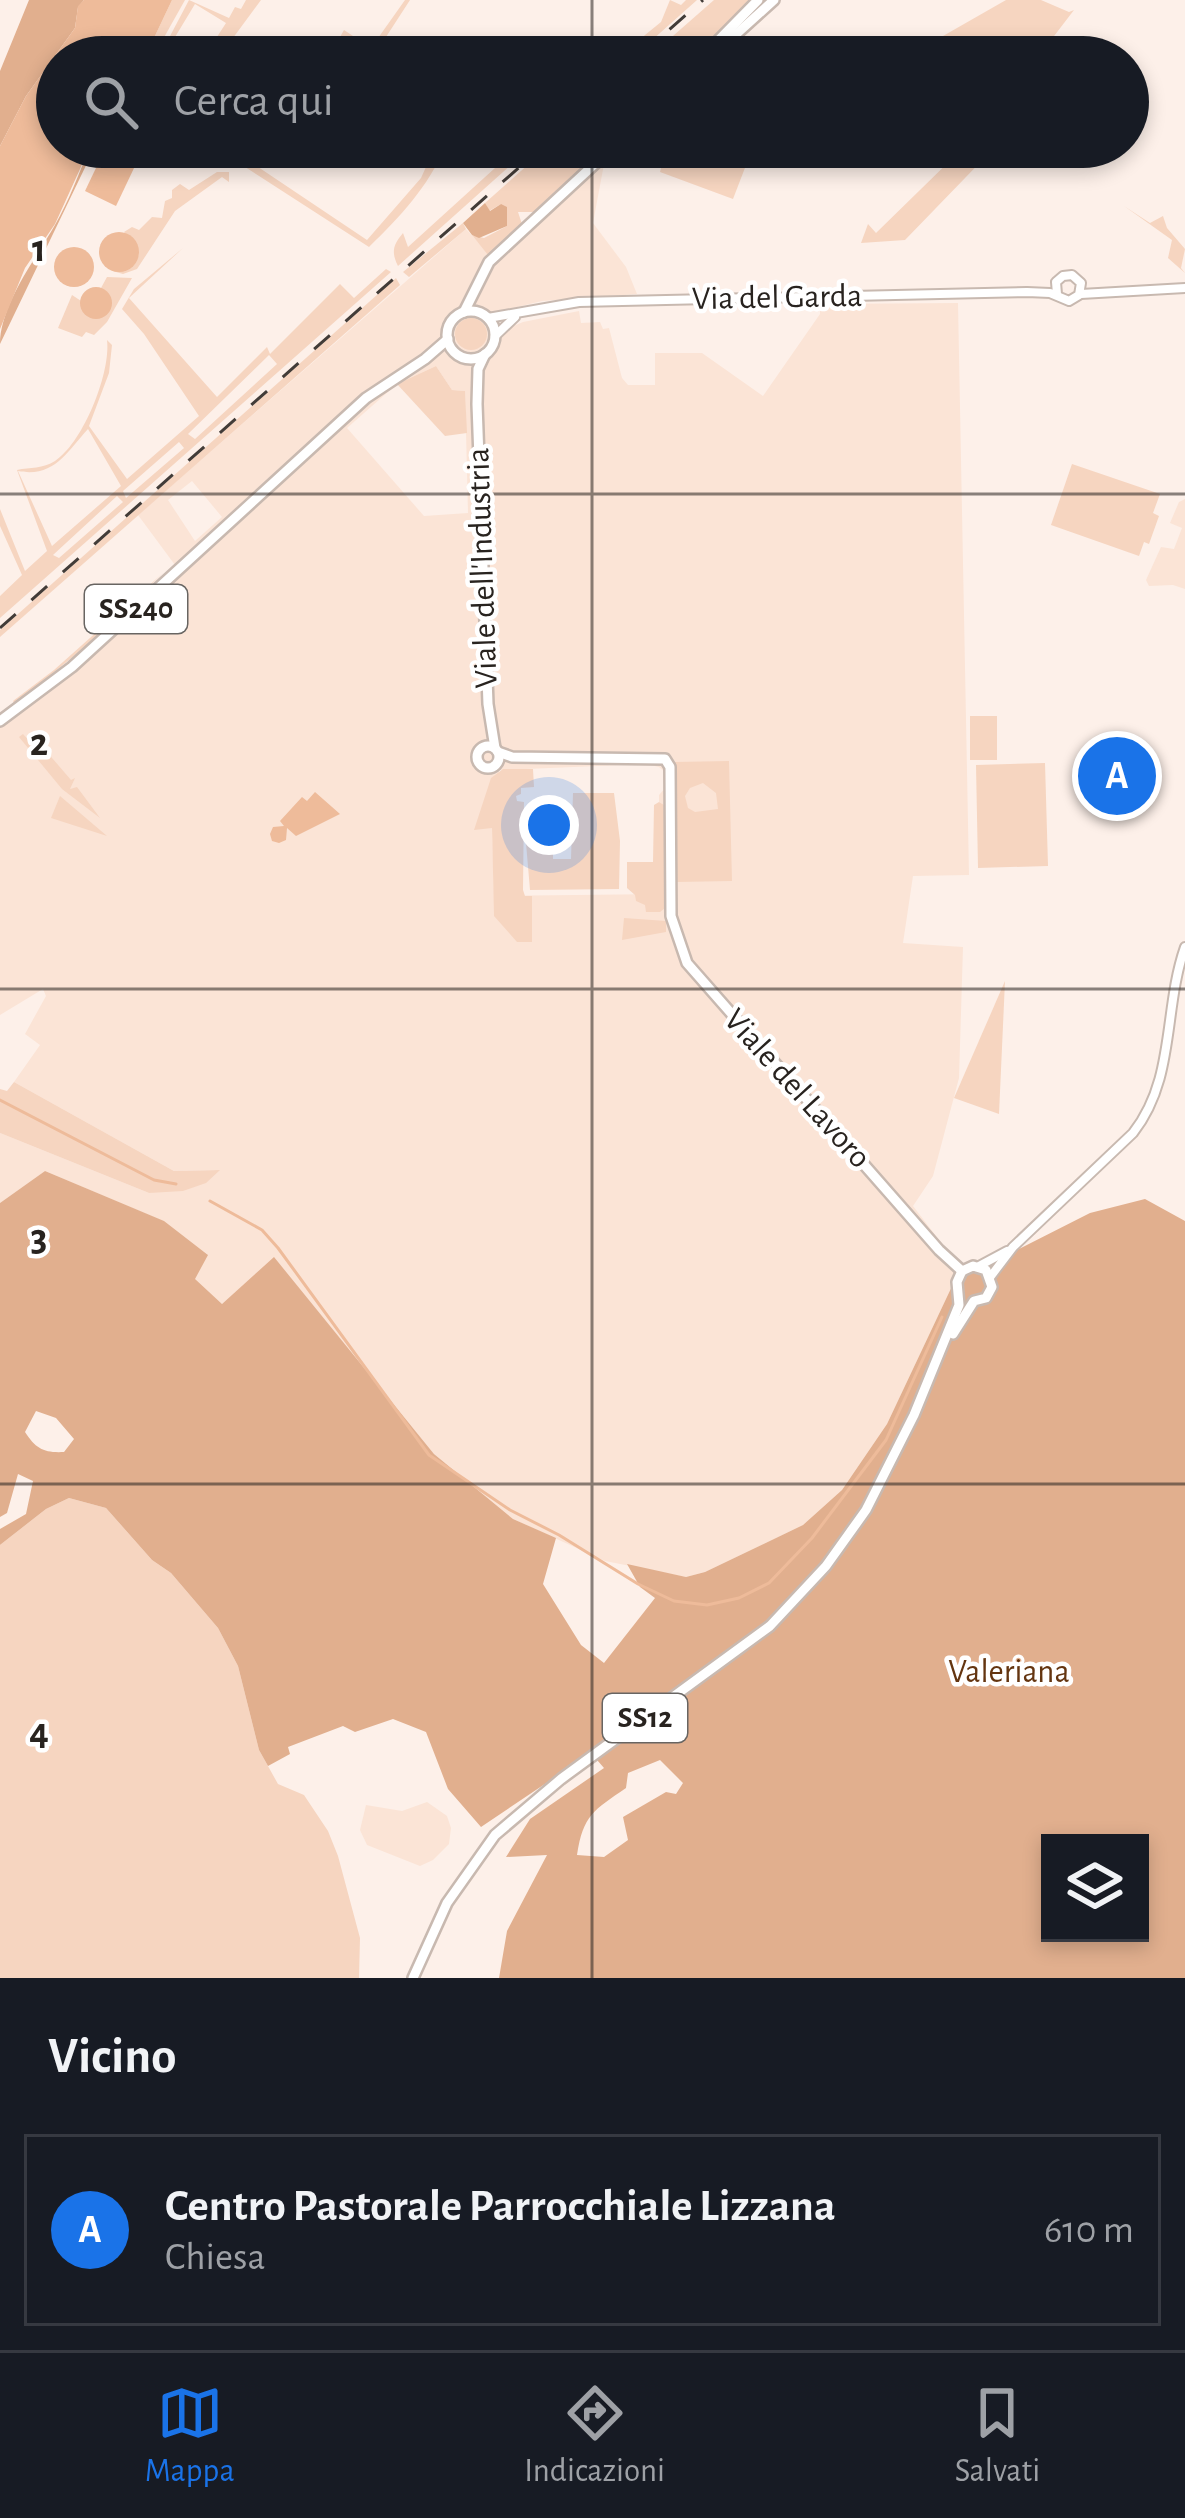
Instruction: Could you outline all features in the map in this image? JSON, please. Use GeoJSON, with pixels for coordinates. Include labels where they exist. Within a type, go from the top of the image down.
{"type":"FeatureCollection","features":[{"type":"Feature","properties":{"kind":"main road"},"geometry":{"type":"LineString","coordinates":[[723,36],[758,0]]}},
{"type":"Feature","properties":{"kind":"main road"},"geometry":{"type":"LineString","coordinates":[[734,36],[774,0]]}},
{"type":"Feature","properties":{"kind":"main road"},"geometry":{"type":"LineString","coordinates":[[425,359],[448,339],[451,322],[464,312],[496,256],[590,168]]}},
{"type":"Feature","properties":{"kind":"main road"},"geometry":{"type":"LineString","coordinates":[[478,282],[495,336]]}},
{"type":"Feature","properties":{"kind":"main road","name":"Via del Garda"},"geometry":{"type":"LineString","coordinates":[[464,312],[485,316]]}},
{"type":"Feature","properties":{"kind":"main road","name":"Via del Garda"},"geometry":{"type":"LineString","coordinates":[[484,354],[495,336]]}},
{"type":"Feature","properties":{"kind":"main road"},"geometry":{"type":"LineString","coordinates":[[448,339],[459,355]]}},
{"type":"Feature","properties":{"kind":"main road"},"geometry":{"type":"LineString","coordinates":[[425,359],[484,354]]}},
{"type":"Feature","properties":{"kind":"main road","name":"Viale dell'Industria"},"geometry":{"type":"LineString","coordinates":[[484,354],[478,369],[477,404],[493,753],[512,758],[653,756],[665,759],[670,767]]}},
{"type":"Feature","properties":{"kind":"main road","name":"Viale dell'Industria"},"geometry":{"type":"LineString","coordinates":[[459,355],[471,368],[474,386]]}},
{"type":"Feature","properties":{"kind":"main road","name":"SS240"},"geometry":{"type":"LineString","coordinates":[[0,718],[57,675],[366,398],[425,359]]}},
{"type":"Feature","properties":{"kind":"main road","name":"Viale del Lavoro"},"geometry":{"type":"LineString","coordinates":[[670,767],[671,916],[682,954],[938,1250],[962,1271]]}},
{"type":"Feature","properties":{"kind":"main road"},"geometry":{"type":"LineString","coordinates":[[979,1266],[991,1276]]}},
{"type":"Feature","properties":{"kind":"main road","name":"SS12"},"geometry":{"type":"LineString","coordinates":[[413,1978],[447,1903],[495,1835],[590,1757],[770,1626],[826,1567],[866,1510],[939,1357],[961,1294],[957,1282],[962,1271],[979,1266]]}},
{"type":"Feature","properties":{"kind":"main road","name":"SS12"},"geometry":{"type":"LineString","coordinates":[[939,1357],[974,1301],[990,1293],[991,1276]]}},
{"type":"Feature","properties":{"kind":"main road"},"geometry":{"type":"LineString","coordinates":[[961,1294],[974,1301]]}},
{"type":"Feature","properties":{"kind":"street"},"geometry":{"type":"LineString","coordinates":[[1057,294],[1056,282],[1069,274],[1081,290],[1185,288]]}},
{"type":"Feature","properties":{"kind":"street","name":"Via del Garda"},"geometry":{"type":"LineString","coordinates":[[1027,292],[1056,282]]}},
{"type":"Feature","properties":{"kind":"street","name":"Via del Garda"},"geometry":{"type":"LineString","coordinates":[[485,316],[598,301],[1027,292],[1057,294],[1069,301],[1081,290]]}},
{"type":"Feature","properties":{"kind":"street","name":"Via del Garda"},"geometry":{"type":"LineString","coordinates":[[495,336],[509,320],[528,311]]}},
{"type":"Feature","properties":{"kind":"street","name":"Viale dell'Industria"},"geometry":{"type":"LineString","coordinates":[[474,386],[477,404]]}},
{"type":"Feature","properties":{"kind":"street","name":"SS12"},"geometry":{"type":"LineString","coordinates":[[991,1276],[1013,1247],[1149,1113],[1160,1086],[1185,946]]}},
{"type":"Feature","properties":{"kind":"street","name":"SS12"},"geometry":{"type":"LineString","coordinates":[[979,1266],[1013,1247]]}},
{"type":"Feature","properties":{"kind":"shaded area"},"geometry":{"type":"Polygon","coordinates":[[[84,0],[172,0],[155,36],[69,36],[84,0]]]}},
{"type":"Feature","properties":{"kind":"shaded area"},"geometry":{"type":"Polygon","coordinates":[[[172,0],[185,0],[165,36],[155,36],[172,0]]]}},
{"type":"Feature","properties":{"kind":"shaded area"},"geometry":{"type":"Polygon","coordinates":[[[189,0],[229,18],[246,0],[261,0],[234,36],[218,36],[226,23],[195,4],[176,36],[170,36],[189,0]]]}},
{"type":"Feature","properties":{"kind":"shaded area"},"geometry":{"type":"Polygon","coordinates":[[[405,0],[410,0],[387,36],[380,36],[405,0]]]}},
{"type":"Feature","properties":{"kind":"shaded area"},"geometry":{"type":"Polygon","coordinates":[[[670,0],[681,5],[697,0],[657,36],[644,36],[661,22],[670,0]]]}},
{"type":"Feature","properties":{"kind":"shaded area"},"geometry":{"type":"Polygon","coordinates":[[[714,0],[752,0],[717,36],[673,36],[714,0]]]}},
{"type":"Feature","properties":{"kind":"shaded area"},"geometry":{"type":"Polygon","coordinates":[[[1006,0],[1041,0],[1074,10],[1054,36],[943,36],[1006,0]]]}},
{"type":"Feature","properties":{"kind":"shaded area"},"geometry":{"type":"Polygon","coordinates":[[[36,82],[36,168],[80,168],[55,224],[25,268],[0,329],[0,146],[36,82]]]}},
{"type":"Feature","properties":{"kind":"shaded area"},"geometry":{"type":"Polygon","coordinates":[[[96,168],[134,168],[116,206],[85,191],[96,168]]]}},
{"type":"Feature","properties":{"kind":"shaded area"},"geometry":{"type":"Polygon","coordinates":[[[247,168],[259,168],[367,240],[426,168],[434,168],[402,213],[369,247],[247,168]]]}},
{"type":"Feature","properties":{"kind":"shaded area"},"geometry":{"type":"Polygon","coordinates":[[[495,168],[508,168],[398,266],[394,249],[403,233],[408,247],[495,168]]]}},
{"type":"Feature","properties":{"kind":"shaded area"},"geometry":{"type":"Polygon","coordinates":[[[524,168],[581,168],[534,212],[518,212],[522,224],[488,255],[472,235],[484,238],[507,226],[501,204],[489,211],[485,203],[524,168]]]}},
{"type":"Feature","properties":{"kind":"shaded area"},"geometry":{"type":"Polygon","coordinates":[[[603,168],[593,223],[626,267],[637,294],[542,301],[492,313],[499,340],[506,329],[523,322],[579,311],[581,323],[600,322],[603,329],[609,328],[628,385],[655,385],[655,353],[702,353],[763,396],[820,314],[820,304],[958,303],[969,875],[913,876],[903,943],[963,947],[959,1078],[933,1176],[913,1206],[966,1275],[954,1282],[887,1424],[842,1490],[803,1525],[686,1577],[605,1561],[513,1519],[434,1454],[274,1258],[222,1304],[194,1279],[207,1254],[163,1221],[45,1171],[0,1203],[0,1133],[149,1193],[217,1170],[174,1171],[14,1082],[40,1045],[25,1034],[46,996],[43,989],[0,1015],[0,713],[42,685],[175,565],[138,515],[466,229],[496,261],[603,168]],[[436,366],[397,384],[347,428],[424,516],[468,513],[465,391],[452,390],[436,366]],[[192,481],[168,500],[195,541],[222,517],[192,481]],[[646,764],[499,770],[492,827],[494,896],[665,894],[666,806],[659,802],[659,795],[666,787],[667,774],[646,764]]]}},
{"type":"Feature","properties":{"kind":"shaded area"},"geometry":{"type":"Polygon","coordinates":[[[661,168],[745,168],[733,199],[660,172],[661,168]]]}},
{"type":"Feature","properties":{"kind":"shaded area"},"geometry":{"type":"Polygon","coordinates":[[[943,168],[975,168],[905,240],[861,243],[868,224],[876,233],[943,168]]]}},
{"type":"Feature","properties":{"kind":"shaded area"},"geometry":{"type":"Polygon","coordinates":[[[217,172],[229,172],[229,182],[222,177],[175,211],[137,269],[123,274],[109,270],[127,268],[139,254],[124,232],[132,227],[139,230],[152,217],[162,218],[165,201],[180,184],[189,190],[217,172]]]}},
{"type":"Feature","properties":{"kind":"shaded area"},"geometry":{"type":"Polygon","coordinates":[[[1124,206],[1150,223],[1163,216],[1185,249],[1181,268],[1185,273],[1168,258],[1172,240],[1124,206]]]}},
{"type":"Feature","properties":{"kind":"shaded area"},"geometry":{"type":"Polygon","coordinates":[[[463,223],[466,229],[409,277],[403,272],[463,223]]]}},
{"type":"Feature","properties":{"kind":"shaded area"},"geometry":{"type":"Polygon","coordinates":[[[119,232],[133,238],[139,252],[133,266],[119,272],[105,266],[99,252],[105,238],[119,232]]]}},
{"type":"Feature","properties":{"kind":"shaded area"},"geometry":{"type":"Polygon","coordinates":[[[74,247],[88,253],[94,267],[88,281],[74,287],[60,281],[54,267],[60,253],[74,247]]]}},
{"type":"Feature","properties":{"kind":"shaded area"},"geometry":{"type":"Polygon","coordinates":[[[183,248],[129,298],[217,397],[267,347],[270,354],[340,284],[354,298],[386,269],[391,272],[0,618],[0,596],[22,575],[0,526],[0,509],[25,571],[47,551],[17,470],[50,464],[76,439],[100,388],[107,340],[112,345],[109,373],[89,426],[127,479],[199,416],[122,309],[134,289],[183,248]],[[269,355],[188,434],[195,439],[277,364],[269,355]],[[88,429],[66,454],[41,471],[18,471],[52,546],[121,486],[88,429]],[[179,442],[123,491],[126,498],[184,448],[179,442]],[[117,496],[53,555],[59,558],[123,502],[117,496]]]}},
{"type":"Feature","properties":{"kind":"shaded area"},"geometry":{"type":"Polygon","coordinates":[[[107,277],[132,278],[107,322],[94,335],[86,332],[82,337],[58,328],[72,295],[104,316],[111,302],[101,288],[107,277]]]}},
{"type":"Feature","properties":{"kind":"shaded area"},"geometry":{"type":"Polygon","coordinates":[[[396,278],[400,285],[0,637],[0,630],[396,278]]]}},
{"type":"Feature","properties":{"kind":"shaded area"},"geometry":{"type":"Polygon","coordinates":[[[96,287],[107,292],[112,303],[107,314],[96,319],[85,314],[80,303],[85,292],[96,287]]]}},
{"type":"Feature","properties":{"kind":"shaded area"},"geometry":{"type":"Polygon","coordinates":[[[471,318],[483,322],[487,334],[483,346],[471,350],[459,346],[455,334],[459,322],[471,318]]]}},
{"type":"Feature","properties":{"kind":"shaded area"},"geometry":{"type":"Polygon","coordinates":[[[436,366],[452,390],[465,391],[467,433],[445,436],[397,384],[436,366]]]}},
{"type":"Feature","properties":{"kind":"shaded area"},"geometry":{"type":"Polygon","coordinates":[[[1072,464],[1160,494],[1153,513],[1159,516],[1139,556],[1051,525],[1072,464]]]}},
{"type":"Feature","properties":{"kind":"shaded area"},"geometry":{"type":"Polygon","coordinates":[[[1185,499],[1185,589],[1149,586],[1146,580],[1161,547],[1174,549],[1182,528],[1170,523],[1185,499]]]}},
{"type":"Feature","properties":{"kind":"shaded area"},"geometry":{"type":"Polygon","coordinates":[[[163,573],[96,638],[15,704],[13,701],[163,573]]]}},
{"type":"Feature","properties":{"kind":"shaded area"},"geometry":{"type":"Polygon","coordinates":[[[970,716],[997,716],[997,760],[970,760],[970,716]]]}},
{"type":"Feature","properties":{"kind":"shaded area"},"geometry":{"type":"Polygon","coordinates":[[[23,734],[32,744],[40,744],[71,780],[75,778],[70,789],[77,787],[100,818],[62,789],[19,737],[23,734]]]}},
{"type":"Feature","properties":{"kind":"shaded area"},"geometry":{"type":"Polygon","coordinates":[[[729,761],[732,881],[677,882],[674,762],[729,761]],[[703,783],[690,788],[685,796],[688,808],[695,812],[718,809],[716,793],[703,783]]]}},
{"type":"Feature","properties":{"kind":"shaded area"},"geometry":{"type":"Polygon","coordinates":[[[1045,763],[1048,866],[978,868],[976,765],[1045,763]]]}},
{"type":"Feature","properties":{"kind":"shaded area"},"geometry":{"type":"Polygon","coordinates":[[[503,769],[533,769],[534,787],[521,788],[516,796],[524,802],[523,890],[525,896],[532,896],[532,942],[517,942],[494,916],[492,828],[474,830],[491,778],[503,769]]]}},
{"type":"Feature","properties":{"kind":"shaded area"},"geometry":{"type":"Polygon","coordinates":[[[315,792],[340,814],[296,836],[287,828],[286,840],[272,841],[273,827],[284,826],[280,821],[302,797],[307,801],[315,792]]]}},
{"type":"Feature","properties":{"kind":"shaded area"},"geometry":{"type":"Polygon","coordinates":[[[573,793],[614,793],[619,889],[530,890],[526,843],[543,843],[542,806],[553,807],[553,859],[571,859],[573,793]]]}},
{"type":"Feature","properties":{"kind":"shaded area"},"geometry":{"type":"Polygon","coordinates":[[[60,796],[107,836],[51,818],[60,796]]]}},
{"type":"Feature","properties":{"kind":"shaded area"},"geometry":{"type":"Polygon","coordinates":[[[654,805],[666,806],[665,908],[646,912],[627,888],[627,862],[653,862],[654,805]]]}},
{"type":"Feature","properties":{"kind":"shaded area"},"geometry":{"type":"Polygon","coordinates":[[[624,918],[666,921],[666,932],[622,940],[624,918]]]}},
{"type":"Feature","properties":{"kind":"shaded area"},"geometry":{"type":"Polygon","coordinates":[[[1005,981],[999,1114],[954,1098],[1005,981]]]}},
{"type":"Feature","properties":{"kind":"shaded area"},"geometry":{"type":"Polygon","coordinates":[[[14,1082],[174,1171],[220,1170],[206,1183],[183,1191],[149,1193],[0,1133],[0,1089],[7,1091],[14,1082]]]}},
{"type":"Feature","properties":{"kind":"shaded area"},"geometry":{"type":"Polygon","coordinates":[[[69,1498],[106,1508],[218,1628],[238,1666],[259,1750],[278,1784],[304,1795],[328,1831],[360,1938],[359,1978],[0,1978],[0,1545],[46,1509],[69,1498]]]}},
{"type":"Feature","properties":{"kind":"shaded area"},"geometry":{"type":"Polygon","coordinates":[[[427,1802],[447,1816],[451,1828],[449,1844],[433,1860],[420,1866],[367,1845],[360,1830],[366,1805],[402,1811],[427,1802]]]}},
{"type":"Feature","properties":{"kind":"green space"},"geometry":{"type":"Polygon","coordinates":[[[29,0],[84,0],[69,36],[36,36],[36,82],[0,146],[0,71],[29,0]]]}},
{"type":"Feature","properties":{"kind":"green space"},"geometry":{"type":"Polygon","coordinates":[[[85,168],[0,344],[12,298],[85,168]]]}},
{"type":"Feature","properties":{"kind":"green space"},"geometry":{"type":"Polygon","coordinates":[[[485,203],[490,211],[501,204],[507,207],[507,226],[479,238],[463,223],[485,203]]]}},
{"type":"Feature","properties":{"kind":"green space","name":"Valeriana"},"geometry":{"type":"Polygon","coordinates":[[[45,1171],[164,1221],[208,1255],[195,1279],[222,1304],[274,1257],[434,1454],[513,1519],[556,1538],[543,1584],[581,1645],[604,1663],[655,1598],[640,1587],[627,1564],[686,1577],[705,1572],[803,1525],[842,1490],[887,1424],[954,1282],[1090,1213],[1145,1199],[1185,1221],[1185,1978],[499,1978],[507,1931],[547,1855],[506,1857],[530,1819],[604,1768],[591,1753],[481,1827],[448,1789],[426,1732],[393,1719],[355,1732],[343,1726],[288,1747],[290,1754],[268,1766],[259,1750],[238,1666],[218,1628],[106,1508],[69,1498],[46,1509],[0,1545],[0,1529],[26,1514],[33,1481],[18,1474],[7,1513],[0,1517],[0,1203],[45,1171]],[[36,1411],[25,1432],[41,1449],[64,1452],[74,1439],[56,1418],[36,1411]],[[660,1760],[628,1773],[626,1788],[587,1822],[577,1855],[604,1857],[628,1840],[623,1817],[666,1792],[676,1794],[683,1783],[660,1760]]]}},
{"type":"Feature","properties":{"kind":"waterway"},"geometry":{"type":"LineString","coordinates":[[0,1100],[154,1180],[176,1184]]}},
{"type":"Feature","properties":{"kind":"waterway"},"geometry":{"type":"LineString","coordinates":[[210,1201],[262,1230],[278,1248],[429,1455],[510,1510],[674,1601],[707,1605],[739,1598],[769,1583],[812,1538],[886,1440],[942,1317]]}},
{"type":"Feature","properties":{"kind":"railway"},"geometry":{"type":"LineString","coordinates":[[662,36],[703,0]]}},
{"type":"Feature","properties":{"kind":"railway"},"geometry":{"type":"LineString","coordinates":[[0,628],[518,168]]}},
{"type":"Feature","properties":{"kind":"place","name":"Centro Pastorale Parrocchiale Lizzana"},"geometry":{"type":"Point","coordinates":[1117,776]}}]}
